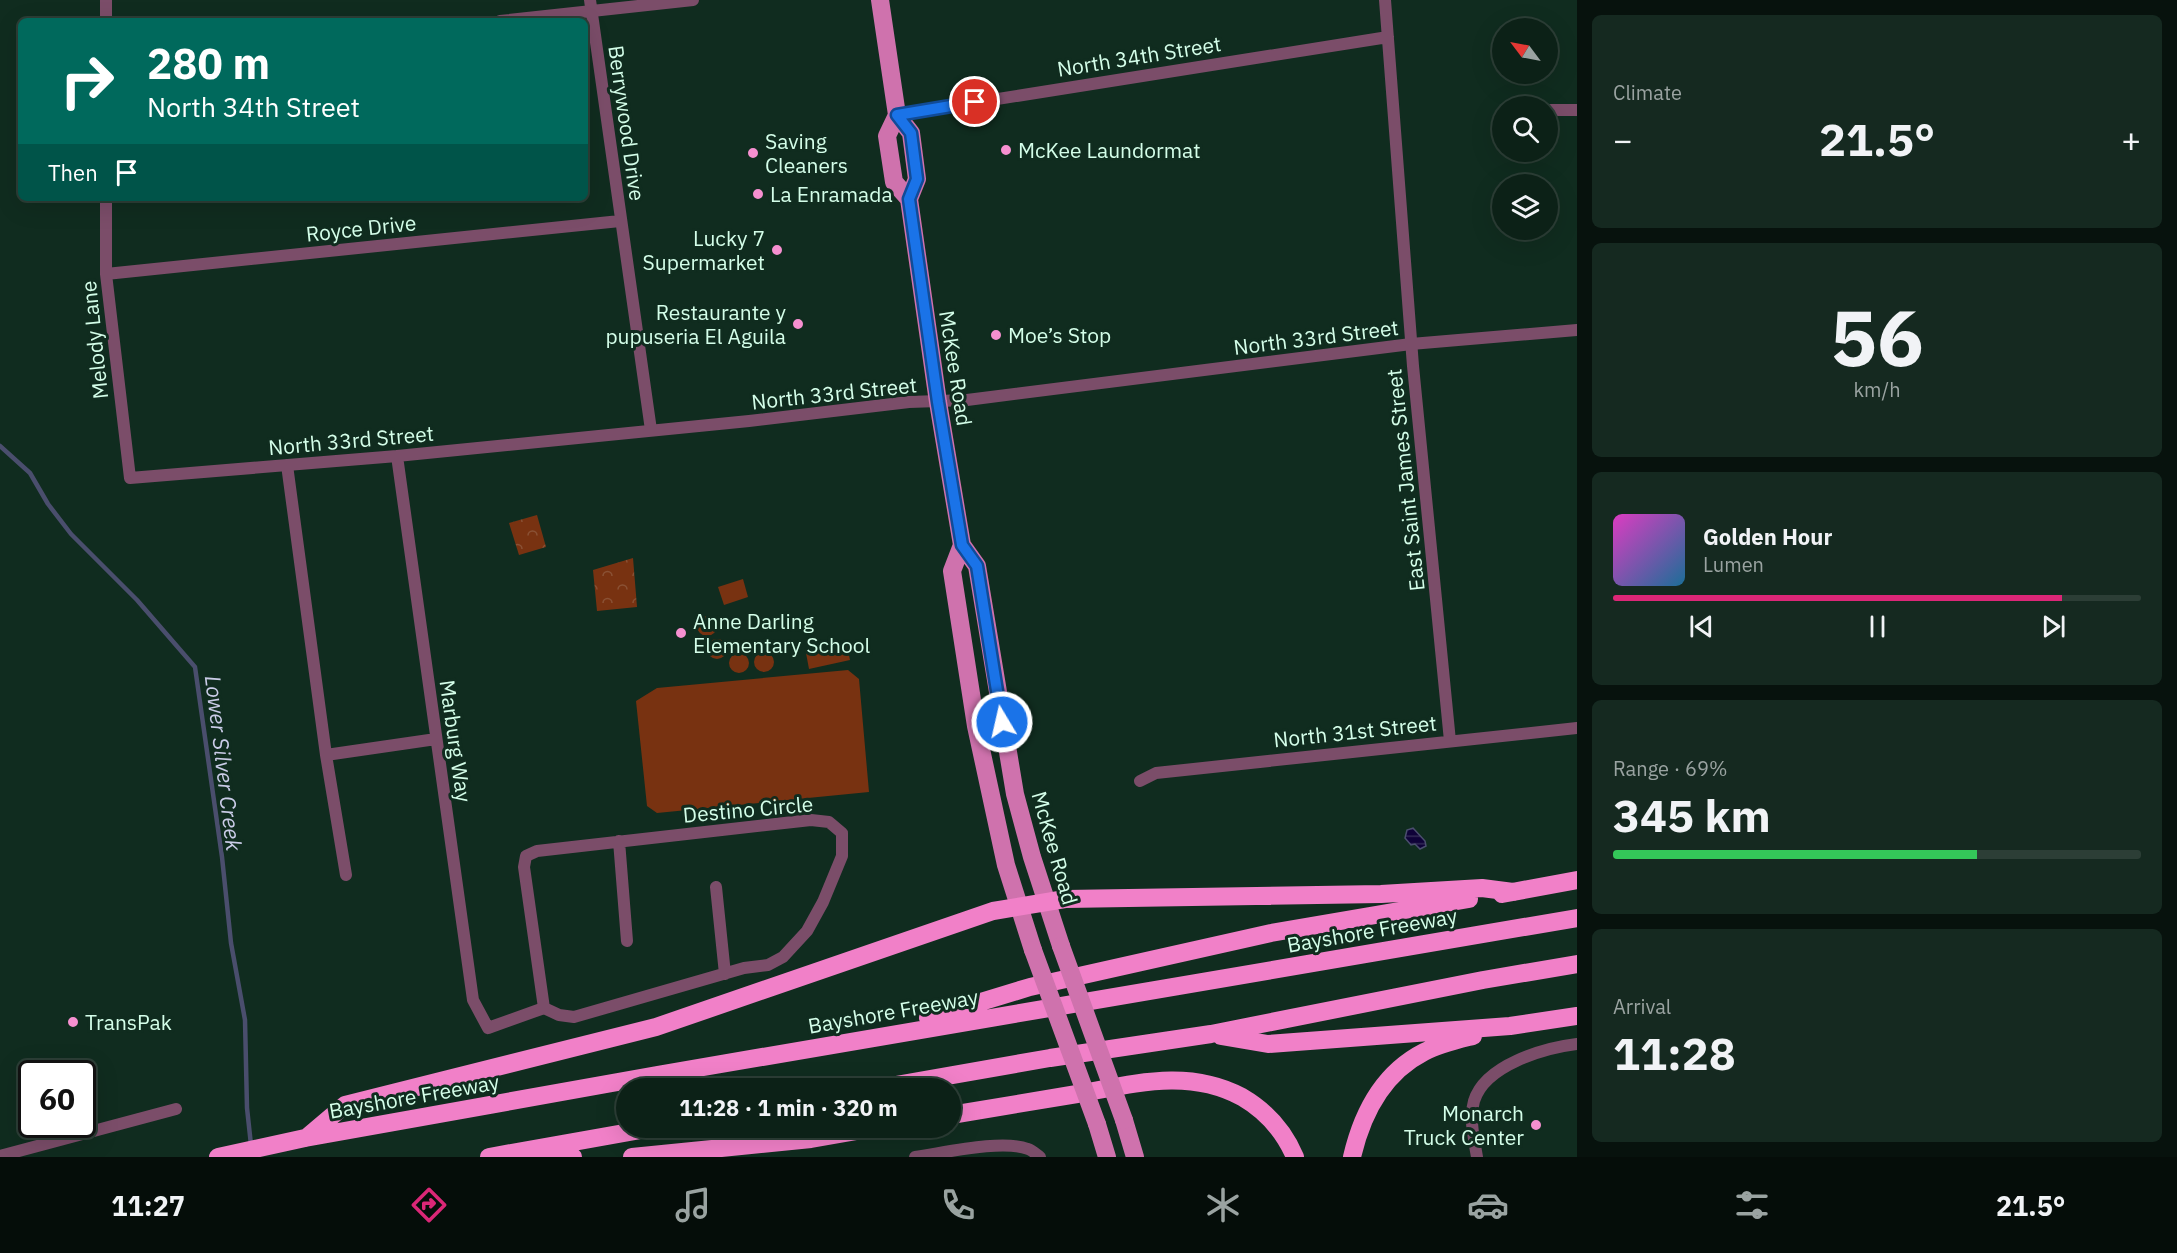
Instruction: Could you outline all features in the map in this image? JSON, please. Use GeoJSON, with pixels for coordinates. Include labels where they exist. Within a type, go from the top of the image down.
{"type":"FeatureCollection","features":[{"type":"Feature","properties":{"kind":"highway"},"geometry":{"type":"LineString","coordinates":[[854,1040],[1053,982],[1271,933],[1577,880]]}},
{"type":"Feature","properties":{"kind":"highway"},"geometry":{"type":"LineString","coordinates":[[305,1138],[345,1105],[656,1027],[993,911],[1065,899],[1381,894],[1482,888],[1513,892]]}},
{"type":"Feature","properties":{"kind":"highway","name":"Bayshore Freeway"},"geometry":{"type":"LineString","coordinates":[[226,1155],[305,1138],[854,1040],[1577,918]]}},
{"type":"Feature","properties":{"kind":"highway"},"geometry":{"type":"LineString","coordinates":[[936,1078],[1210,1034],[1483,980],[1577,964]]}},
{"type":"Feature","properties":{"kind":"highway"},"geometry":{"type":"LineString","coordinates":[[1210,1034],[1268,1044],[1510,1026],[1577,1016]]}},
{"type":"Feature","properties":{"kind":"highway"},"geometry":{"type":"LineString","coordinates":[[1352,1157],[1369,1106],[1379,1091],[1404,1065],[1424,1052],[1445,1044],[1510,1026]]}},
{"type":"Feature","properties":{"kind":"highway"},"geometry":{"type":"LineString","coordinates":[[961,1113],[1151,1081],[1188,1080],[1220,1086],[1250,1102],[1275,1123],[1295,1157]]}},
{"type":"Feature","properties":{"kind":"highway"},"geometry":{"type":"LineString","coordinates":[[489,1157],[616,1134]]}},
{"type":"Feature","properties":{"kind":"highway"},"geometry":{"type":"LineString","coordinates":[[632,1157],[744,1147],[812,1138]]}},
{"type":"Feature","properties":{"kind":"highway"},"geometry":{"type":"LineString","coordinates":[[537,1148],[573,1157]]}},
{"type":"Feature","properties":{"kind":"main road","name":"McKee Road"},"geometry":{"type":"LineString","coordinates":[[880,0],[897,115],[887,136],[894,182],[909,199],[938,402],[962,545],[977,566],[1015,794],[1046,901],[1135,1157]]}},
{"type":"Feature","properties":{"kind":"main road","name":"McKee Road"},"geometry":{"type":"LineString","coordinates":[[962,545],[952,571],[972,704],[1006,865],[1033,950],[1107,1157]]}},
{"type":"Feature","properties":{"kind":"street"},"geometry":{"type":"LineString","coordinates":[[106,0],[106,18]]}},
{"type":"Feature","properties":{"kind":"street"},"geometry":{"type":"LineString","coordinates":[[517,18],[591,5],[693,0]]}},
{"type":"Feature","properties":{"kind":"street","name":"East Saint James Street"},"geometry":{"type":"LineString","coordinates":[[1385,0],[1411,344],[1450,741]]}},
{"type":"Feature","properties":{"kind":"street","name":"Berrywood Drive"},"geometry":{"type":"LineString","coordinates":[[591,5],[651,430]]}},
{"type":"Feature","properties":{"kind":"street","name":"North 34th Street"},"geometry":{"type":"LineString","coordinates":[[897,115],[1388,37]]}},
{"type":"Feature","properties":{"kind":"street"},"geometry":{"type":"LineString","coordinates":[[1558,110],[1577,110]]}},
{"type":"Feature","properties":{"kind":"street","name":"Melody Lane"},"geometry":{"type":"LineString","coordinates":[[106,201],[106,274],[130,478]]}},
{"type":"Feature","properties":{"kind":"street","name":"Royce Drive"},"geometry":{"type":"LineString","coordinates":[[106,274],[620,221]]}},
{"type":"Feature","properties":{"kind":"street","name":"North 33rd Street"},"geometry":{"type":"LineString","coordinates":[[130,478],[397,456],[749,421],[909,402],[938,402],[1046,391],[1411,344],[1577,330]]}},
{"type":"Feature","properties":{"kind":"street","name":"Marburg Way"},"geometry":{"type":"LineString","coordinates":[[397,456],[472,1000],[488,1028],[544,1008]]}},
{"type":"Feature","properties":{"kind":"street"},"geometry":{"type":"LineString","coordinates":[[286,465],[326,755],[346,875]]}},
{"type":"Feature","properties":{"kind":"street","name":"North 31st Street"},"geometry":{"type":"LineString","coordinates":[[1140,781],[1156,773],[1577,728]]}},
{"type":"Feature","properties":{"kind":"street"},"geometry":{"type":"LineString","coordinates":[[326,755],[436,739]]}},
{"type":"Feature","properties":{"kind":"street","name":"Destino Circle"},"geometry":{"type":"LineString","coordinates":[[811,820],[829,822],[842,833],[842,856],[823,902],[807,931],[783,957],[768,965],[744,968],[574,1017],[559,1015],[544,1008],[524,867],[526,856],[537,851],[619,841],[811,820]]}},
{"type":"Feature","properties":{"kind":"street"},"geometry":{"type":"LineString","coordinates":[[619,841],[627,941]]}},
{"type":"Feature","properties":{"kind":"street"},"geometry":{"type":"LineString","coordinates":[[716,887],[725,974]]}},
{"type":"Feature","properties":{"kind":"street"},"geometry":{"type":"LineString","coordinates":[[1477,1157],[1472,1113],[1474,1100],[1488,1080],[1509,1065],[1563,1046],[1577,1044]]}},
{"type":"Feature","properties":{"kind":"street"},"geometry":{"type":"LineString","coordinates":[[0,1156],[176,1109]]}},
{"type":"Feature","properties":{"kind":"street"},"geometry":{"type":"LineString","coordinates":[[915,1157],[998,1145],[1013,1145],[1035,1153]]}},
{"type":"Feature","properties":{"kind":"green space"},"geometry":{"type":"Polygon","coordinates":[[[537,515],[546,547],[519,555],[509,523],[537,515]]]}},
{"type":"Feature","properties":{"kind":"green space"},"geometry":{"type":"Polygon","coordinates":[[[633,558],[637,607],[597,611],[593,570],[633,558]]]}},
{"type":"Feature","properties":{"kind":"green space"},"geometry":{"type":"Polygon","coordinates":[[[743,579],[748,597],[724,605],[718,587],[743,579]]]}},
{"type":"Feature","properties":{"kind":"green space"},"geometry":{"type":"Polygon","coordinates":[[[703,616],[711,616],[717,622],[717,630],[711,636],[703,636],[697,630],[697,622],[703,616]]]}},
{"type":"Feature","properties":{"kind":"green space"},"geometry":{"type":"Polygon","coordinates":[[[713,639],[721,639],[727,645],[727,653],[721,659],[713,659],[707,653],[707,645],[713,639]]]}},
{"type":"Feature","properties":{"kind":"green space"},"geometry":{"type":"Polygon","coordinates":[[[847,645],[850,660],[809,669],[806,653],[847,645]]]}},
{"type":"Feature","properties":{"kind":"green space"},"geometry":{"type":"Polygon","coordinates":[[[760,652],[768,652],[774,658],[774,666],[768,672],[760,672],[754,666],[754,658],[760,652]]]}},
{"type":"Feature","properties":{"kind":"green space"},"geometry":{"type":"Polygon","coordinates":[[[735,653],[743,653],[749,659],[749,667],[743,673],[735,673],[729,667],[729,659],[735,653]]]}},
{"type":"Feature","properties":{"kind":"green space"},"geometry":{"type":"Polygon","coordinates":[[[848,670],[859,679],[869,792],[657,813],[647,806],[636,701],[657,688],[848,670]]]}},
{"type":"Feature","properties":{"kind":"shaded area"},"geometry":{"type":"Polygon","coordinates":[[[1413,828],[1425,841],[1426,846],[1420,849],[1415,844],[1411,845],[1405,838],[1407,830],[1413,828]]]}},
{"type":"Feature","properties":{"kind":"waterway","name":"Lower Silver Creek"},"geometry":{"type":"LineString","coordinates":[[0,446],[30,473],[48,504],[71,534],[137,600],[195,667],[222,857],[231,943],[245,1020],[247,1108],[251,1145]]}},
{"type":"Feature","properties":{"kind":"place","name":"McKee Laundormat"},"geometry":{"type":"Point","coordinates":[1006,150]}},
{"type":"Feature","properties":{"kind":"place","name":"Saving Cleaners"},"geometry":{"type":"Point","coordinates":[753,153]}},
{"type":"Feature","properties":{"kind":"place","name":"La Enramada"},"geometry":{"type":"Point","coordinates":[758,194]}},
{"type":"Feature","properties":{"kind":"place","name":"Lucky 7 Supermarket"},"geometry":{"type":"Point","coordinates":[777,250]}},
{"type":"Feature","properties":{"kind":"place","name":"Restaurante y pupuseria El Aguila"},"geometry":{"type":"Point","coordinates":[798,324]}},
{"type":"Feature","properties":{"kind":"place","name":"Moe’s Stop"},"geometry":{"type":"Point","coordinates":[996,335]}},
{"type":"Feature","properties":{"kind":"place","name":"Anne Darling Elementary School"},"geometry":{"type":"Point","coordinates":[681,633]}},
{"type":"Feature","properties":{"kind":"place","name":"TransPak"},"geometry":{"type":"Point","coordinates":[73,1022]}},
{"type":"Feature","properties":{"kind":"place","name":"Monarch Truck Center"},"geometry":{"type":"Point","coordinates":[1536,1125]}},
{"type":"Feature","properties":{"kind":"route"},"geometry":{"type":"LineString","coordinates":[[975,102],[897,115],[911,133],[917,179],[909,199],[938,402],[962,545],[977,566],[1002,722]]}}]}
